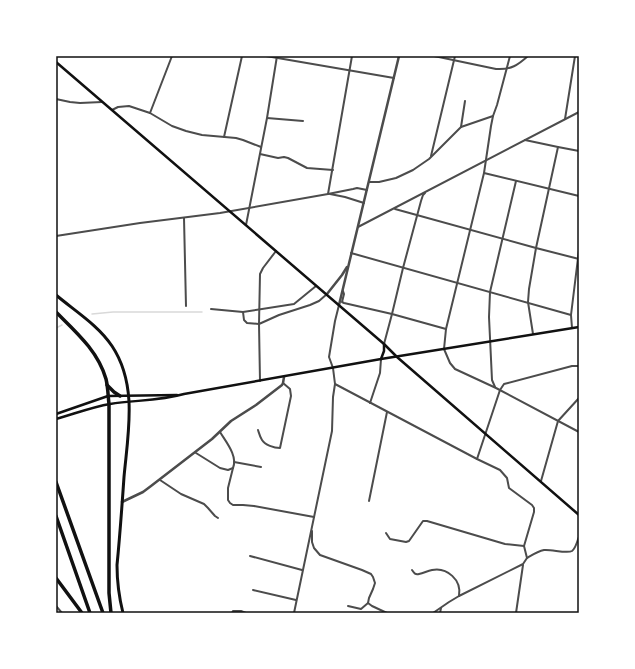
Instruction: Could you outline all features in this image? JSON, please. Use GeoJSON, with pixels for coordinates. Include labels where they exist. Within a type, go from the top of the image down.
{"type":"FeatureCollection","features":[{"type":"Feature","properties":{"kind":"highway"},"geometry":{"type":"LineString","coordinates":[[56,312],[93,350],[104,372],[107,384],[109,404],[110,613]]}},
{"type":"Feature","properties":{"kind":"highway"},"geometry":{"type":"LineString","coordinates":[[107,384],[120,396]]}},
{"type":"Feature","properties":{"kind":"highway"},"geometry":{"type":"LineString","coordinates":[[56,482],[102,613]]}},
{"type":"Feature","properties":{"kind":"highway"},"geometry":{"type":"LineString","coordinates":[[56,516],[90,613]]}},
{"type":"Feature","properties":{"kind":"highway"},"geometry":{"type":"LineString","coordinates":[[56,578],[82,613]]}},
{"type":"Feature","properties":{"kind":"main road"},"geometry":{"type":"LineString","coordinates":[[56,62],[339,305],[579,515]]}},
{"type":"Feature","properties":{"kind":"main road"},"geometry":{"type":"LineString","coordinates":[[56,295],[103,335],[112,346],[123,368],[126,380],[130,408],[117,571],[118,589],[123,613]]}},
{"type":"Feature","properties":{"kind":"main road"},"geometry":{"type":"LineString","coordinates":[[56,420],[109,404],[169,398],[184,394],[381,359],[579,327]]}},
{"type":"Feature","properties":{"kind":"main road"},"geometry":{"type":"LineString","coordinates":[[381,359],[384,351],[384,344]]}},
{"type":"Feature","properties":{"kind":"main road"},"geometry":{"type":"LineString","coordinates":[[56,414],[108,396],[184,394]]}},
{"type":"Feature","properties":{"kind":"street"},"geometry":{"type":"LineString","coordinates":[[150,114],[172,56]]}},
{"type":"Feature","properties":{"kind":"street"},"geometry":{"type":"LineString","coordinates":[[224,137],[242,56]]}},
{"type":"Feature","properties":{"kind":"street"},"geometry":{"type":"LineString","coordinates":[[266,56],[394,78]]}},
{"type":"Feature","properties":{"kind":"street"},"geometry":{"type":"LineString","coordinates":[[328,194],[352,56]]}},
{"type":"Feature","properties":{"kind":"street"},"geometry":{"type":"LineString","coordinates":[[294,613],[332,431],[335,384],[333,368],[329,357],[335,321],[399,56]]}},
{"type":"Feature","properties":{"kind":"street"},"geometry":{"type":"LineString","coordinates":[[434,56],[496,69],[507,69],[520,63],[528,56]]}},
{"type":"Feature","properties":{"kind":"street"},"geometry":{"type":"LineString","coordinates":[[431,157],[455,56]]}},
{"type":"Feature","properties":{"kind":"street"},"geometry":{"type":"LineString","coordinates":[[510,56],[493,116],[484,173],[446,329],[444,349],[450,363],[455,369],[500,390],[579,432]]}},
{"type":"Feature","properties":{"kind":"street"},"geometry":{"type":"LineString","coordinates":[[565,119],[575,56]]}},
{"type":"Feature","properties":{"kind":"street"},"geometry":{"type":"LineString","coordinates":[[246,225],[267,118],[277,57]]}},
{"type":"Feature","properties":{"kind":"street"},"geometry":{"type":"LineString","coordinates":[[56,99],[80,104],[103,102]]}},
{"type":"Feature","properties":{"kind":"street"},"geometry":{"type":"LineString","coordinates":[[462,127],[465,101]]}},
{"type":"Feature","properties":{"kind":"street"},"geometry":{"type":"LineString","coordinates":[[112,110],[118,107],[129,106],[150,114],[179,129],[202,135],[244,140],[261,147]]}},
{"type":"Feature","properties":{"kind":"street"},"geometry":{"type":"LineString","coordinates":[[358,227],[579,112]]}},
{"type":"Feature","properties":{"kind":"street"},"geometry":{"type":"LineString","coordinates":[[369,182],[379,182],[396,178],[419,167],[462,127],[493,116]]}},
{"type":"Feature","properties":{"kind":"street"},"geometry":{"type":"LineString","coordinates":[[267,118],[303,121]]}},
{"type":"Feature","properties":{"kind":"street"},"geometry":{"type":"LineString","coordinates":[[525,140],[558,148],[579,150]]}},
{"type":"Feature","properties":{"kind":"street"},"geometry":{"type":"LineString","coordinates":[[533,334],[528,302],[529,289],[536,248],[558,148]]}},
{"type":"Feature","properties":{"kind":"street"},"geometry":{"type":"LineString","coordinates":[[260,154],[278,158],[288,158],[307,168],[333,170]]}},
{"type":"Feature","properties":{"kind":"street"},"geometry":{"type":"LineString","coordinates":[[484,173],[579,196]]}},
{"type":"Feature","properties":{"kind":"street"},"geometry":{"type":"LineString","coordinates":[[496,388],[492,380],[489,317],[490,292],[516,181]]}},
{"type":"Feature","properties":{"kind":"street"},"geometry":{"type":"LineString","coordinates":[[56,236],[230,211],[357,188],[367,190]]}},
{"type":"Feature","properties":{"kind":"street"},"geometry":{"type":"LineString","coordinates":[[384,344],[423,195],[426,192]]}},
{"type":"Feature","properties":{"kind":"street"},"geometry":{"type":"LineString","coordinates":[[328,194],[345,197],[364,203]]}},
{"type":"Feature","properties":{"kind":"street"},"geometry":{"type":"LineString","coordinates":[[394,208],[578,259]]}},
{"type":"Feature","properties":{"kind":"street"},"geometry":{"type":"LineString","coordinates":[[184,218],[186,306]]}},
{"type":"Feature","properties":{"kind":"street"},"geometry":{"type":"LineString","coordinates":[[572,328],[571,315],[579,250]]}},
{"type":"Feature","properties":{"kind":"street"},"geometry":{"type":"LineString","coordinates":[[260,381],[260,274],[276,251]]}},
{"type":"Feature","properties":{"kind":"street"},"geometry":{"type":"LineString","coordinates":[[351,253],[571,315]]}},
{"type":"Feature","properties":{"kind":"street"},"geometry":{"type":"LineString","coordinates":[[243,312],[246,323],[259,324],[279,315],[310,305],[326,294],[342,275],[349,263]]}},
{"type":"Feature","properties":{"kind":"street"},"geometry":{"type":"LineString","coordinates":[[211,309],[243,312],[294,304],[316,286]]}},
{"type":"Feature","properties":{"kind":"street"},"geometry":{"type":"LineString","coordinates":[[342,291],[344,294],[342,302],[344,303],[446,329]]}},
{"type":"Feature","properties":{"kind":"street"},"geometry":{"type":"LineString","coordinates":[[370,403],[380,373],[381,359]]}},
{"type":"Feature","properties":{"kind":"street"},"geometry":{"type":"LineString","coordinates":[[477,459],[500,390],[504,384],[572,366],[579,366]]}},
{"type":"Feature","properties":{"kind":"street"},"geometry":{"type":"LineString","coordinates":[[122,502],[143,492],[196,453],[232,421],[282,385],[284,377]]}},
{"type":"Feature","properties":{"kind":"street"},"geometry":{"type":"LineString","coordinates":[[258,430],[262,440],[266,444],[280,448],[291,396],[290,390],[283,382]]}},
{"type":"Feature","properties":{"kind":"street"},"geometry":{"type":"LineString","coordinates":[[335,384],[500,470],[507,478],[509,488],[534,508],[524,546],[527,558]]}},
{"type":"Feature","properties":{"kind":"street"},"geometry":{"type":"LineString","coordinates":[[541,481],[558,421],[579,398]]}},
{"type":"Feature","properties":{"kind":"street"},"geometry":{"type":"LineString","coordinates":[[369,501],[387,412]]}},
{"type":"Feature","properties":{"kind":"street"},"geometry":{"type":"LineString","coordinates":[[220,432],[232,453],[234,462],[228,488],[228,500],[231,504],[235,506],[254,506],[314,517]]}},
{"type":"Feature","properties":{"kind":"street"},"geometry":{"type":"LineString","coordinates":[[196,453],[220,468],[228,470],[233,468]]}},
{"type":"Feature","properties":{"kind":"street"},"geometry":{"type":"LineString","coordinates":[[234,462],[260,467]]}},
{"type":"Feature","properties":{"kind":"street"},"geometry":{"type":"LineString","coordinates":[[160,480],[181,494],[204,504],[214,516],[218,518]]}},
{"type":"Feature","properties":{"kind":"street"},"geometry":{"type":"LineString","coordinates":[[386,534],[390,539],[406,542],[409,541],[423,521],[427,520],[505,544],[524,546]]}},
{"type":"Feature","properties":{"kind":"street"},"geometry":{"type":"LineString","coordinates":[[312,525],[312,542],[314,548],[320,554],[362,570],[371,574],[373,577],[375,583],[368,603],[361,609],[348,606]]}},
{"type":"Feature","properties":{"kind":"street"},"geometry":{"type":"LineString","coordinates":[[516,613],[523,564],[527,558],[542,550],[571,552],[579,537]]}},
{"type":"Feature","properties":{"kind":"street"},"geometry":{"type":"LineString","coordinates":[[250,556],[302,570]]}},
{"type":"Feature","properties":{"kind":"street"},"geometry":{"type":"LineString","coordinates":[[434,613],[459,596],[523,564]]}},
{"type":"Feature","properties":{"kind":"street"},"geometry":{"type":"LineString","coordinates":[[412,570],[416,574],[432,570],[449,573],[453,576],[458,587],[460,592],[459,596]]}},
{"type":"Feature","properties":{"kind":"street"},"geometry":{"type":"LineString","coordinates":[[253,590],[296,600]]}},
{"type":"Feature","properties":{"kind":"street"},"geometry":{"type":"LineString","coordinates":[[368,603],[387,613]]}},
{"type":"Feature","properties":{"kind":"street"},"geometry":{"type":"LineString","coordinates":[[56,606],[62,613]]}},
{"type":"Feature","properties":{"kind":"street"},"geometry":{"type":"LineString","coordinates":[[440,613],[441,608]]}},
{"type":"Feature","properties":{"kind":"street"},"geometry":{"type":"LineString","coordinates":[[232,613],[241,611],[246,613]]}},
{"type":"Feature","properties":{"kind":"waterway"},"geometry":{"type":"LineString","coordinates":[[92,314],[113,312],[202,312]]}},
{"type":"Feature","properties":{"kind":"waterway"},"geometry":{"type":"LineString","coordinates":[[56,328],[62,325]]}}]}
